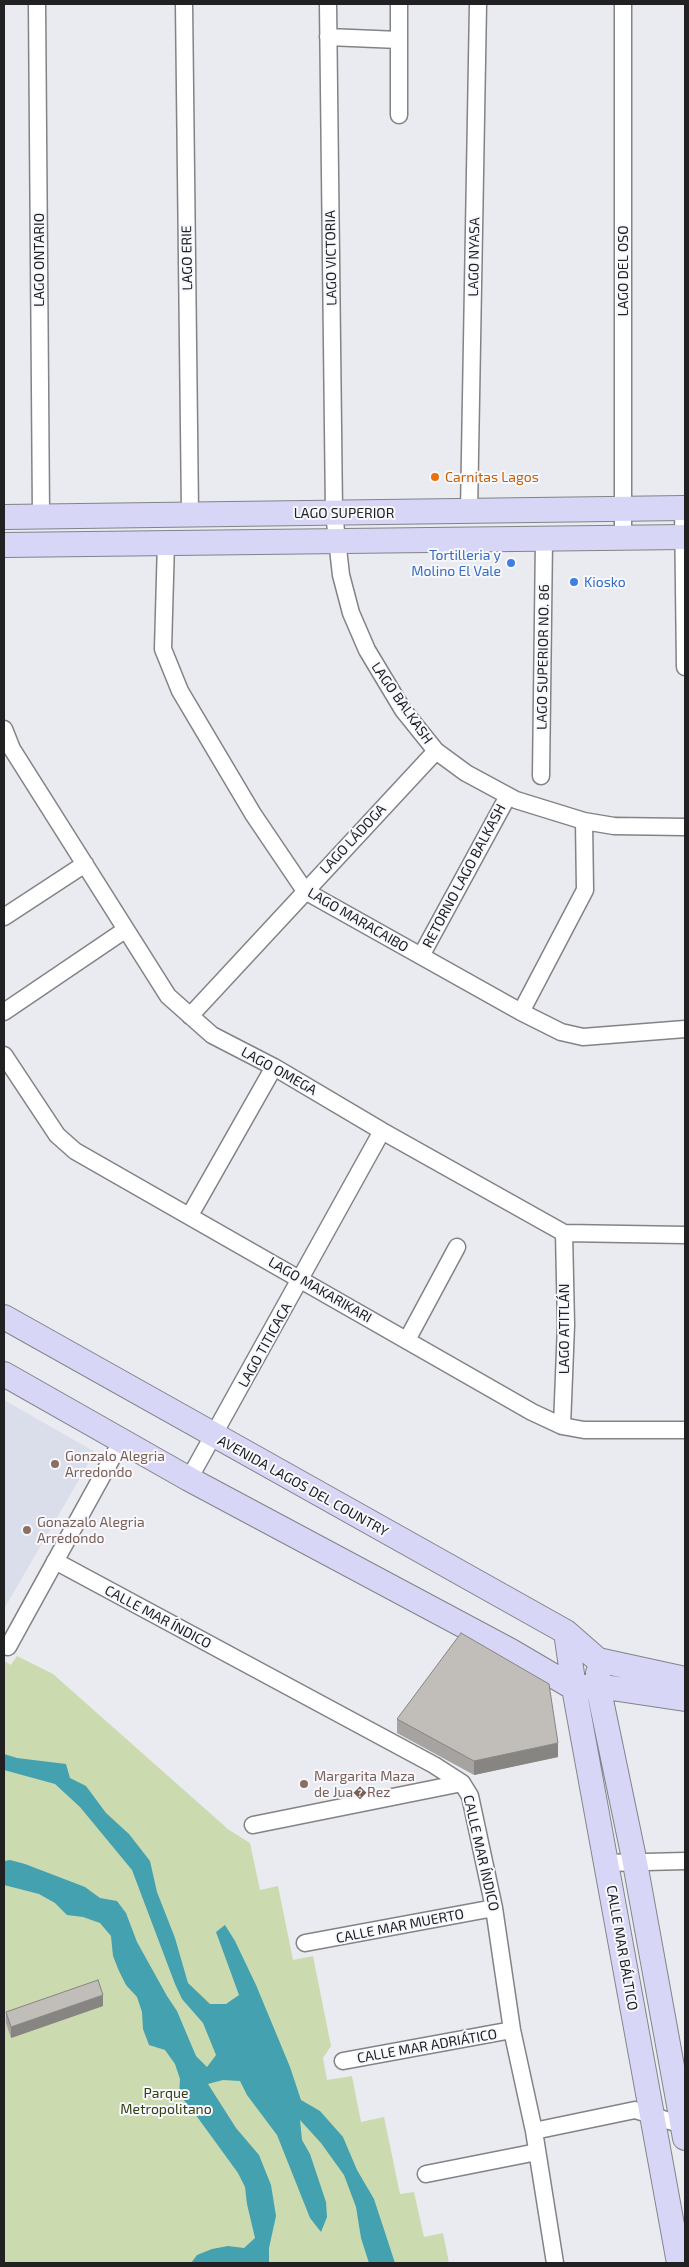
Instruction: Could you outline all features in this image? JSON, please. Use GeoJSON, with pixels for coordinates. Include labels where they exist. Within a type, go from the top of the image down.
{"type":"FeatureCollection","features":[{"type":"Feature","properties":{"kind":"street","name":"LAGO ONTARIO"},"geometry":{"type":"LineString","coordinates":[[37,4],[41,516]]}},
{"type":"Feature","properties":{"kind":"street","name":"LAGO ERIE"},"geometry":{"type":"LineString","coordinates":[[184,4],[190,513]]}},
{"type":"Feature","properties":{"kind":"street","name":"LAGO VICTORIA"},"geometry":{"type":"LineString","coordinates":[[328,4],[334,513]]}},
{"type":"Feature","properties":{"kind":"street"},"geometry":{"type":"LineString","coordinates":[[399,4],[399,115]]}},
{"type":"Feature","properties":{"kind":"street","name":"LAGO NYASA"},"geometry":{"type":"LineString","coordinates":[[469,511],[478,4]]}},
{"type":"Feature","properties":{"kind":"street","name":"LAGO DEL OSO"},"geometry":{"type":"LineString","coordinates":[[622,4],[623,538]]}},
{"type":"Feature","properties":{"kind":"street"},"geometry":{"type":"LineString","coordinates":[[328,37],[399,40]]}},
{"type":"Feature","properties":{"kind":"street","name":"LAGO SUPERIOR"},"geometry":{"type":"LineString","coordinates":[[4,517],[190,513],[684,508]]}},
{"type":"Feature","properties":{"kind":"street"},"geometry":{"type":"LineString","coordinates":[[684,508],[685,667]]}},
{"type":"Feature","properties":{"kind":"street","name":"LAGO BALKASH"},"geometry":{"type":"LineString","coordinates":[[334,513],[341,575],[351,613],[367,650],[403,710],[436,751],[466,773],[508,796],[584,821],[614,826],[685,827]]}},
{"type":"Feature","properties":{"kind":"street","name":"LAGO SUPERIOR"},"geometry":{"type":"LineString","coordinates":[[4,545],[684,537]]}},
{"type":"Feature","properties":{"kind":"street","name":"LAGO SUPERIOR NO. 86"},"geometry":{"type":"LineString","coordinates":[[541,776],[544,539]]}},
{"type":"Feature","properties":{"kind":"street","name":"LAGO MARACAIBO"},"geometry":{"type":"LineString","coordinates":[[166,542],[163,649],[180,691],[254,814],[305,891],[521,1012],[561,1032],[583,1037],[685,1029]]}},
{"type":"Feature","properties":{"kind":"street","name":"LAGO OMEGA"},"geometry":{"type":"LineString","coordinates":[[4,729],[12,750],[86,864],[124,930],[168,996],[212,1034],[274,1067],[382,1131],[564,1233],[685,1235]]}},
{"type":"Feature","properties":{"kind":"street","name":"LAGO LÁDOGA"},"geometry":{"type":"LineString","coordinates":[[190,1016],[436,751]]}},
{"type":"Feature","properties":{"kind":"street","name":"RETORNO LAGO BALKASH"},"geometry":{"type":"LineString","coordinates":[[421,956],[508,796]]}},
{"type":"Feature","properties":{"kind":"street"},"geometry":{"type":"LineString","coordinates":[[521,1012],[585,890],[584,821]]}},
{"type":"Feature","properties":{"kind":"street"},"geometry":{"type":"LineString","coordinates":[[4,917],[86,864]]}},
{"type":"Feature","properties":{"kind":"street"},"geometry":{"type":"LineString","coordinates":[[4,1012],[124,930]]}},
{"type":"Feature","properties":{"kind":"street","name":"LAGO MAKARIKARI"},"geometry":{"type":"LineString","coordinates":[[4,1055],[56,1134],[76,1151],[532,1412],[562,1426],[584,1430],[685,1430]]}},
{"type":"Feature","properties":{"kind":"street"},"geometry":{"type":"LineString","coordinates":[[190,1215],[274,1067]]}},
{"type":"Feature","properties":{"kind":"street","name":"LAGO TITICACA"},"geometry":{"type":"LineString","coordinates":[[189,1479],[302,1279],[382,1131]]}},
{"type":"Feature","properties":{"kind":"street","name":"LAGO ATITLÁN"},"geometry":{"type":"LineString","coordinates":[[562,1426],[566,1325],[564,1233]]}},
{"type":"Feature","properties":{"kind":"street"},"geometry":{"type":"LineString","coordinates":[[407,1340],[457,1247]]}},
{"type":"Feature","properties":{"kind":"street","name":"AVENIDA LAGOS DEL COUNTRY"},"geometry":{"type":"LineString","coordinates":[[4,1317],[566,1632],[598,1660]]}},
{"type":"Feature","properties":{"kind":"street"},"geometry":{"type":"LineString","coordinates":[[4,1374],[189,1479],[502,1647],[574,1688],[598,1686],[685,1699]]}},
{"type":"Feature","properties":{"kind":"street"},"geometry":{"type":"LineString","coordinates":[[8,1647],[122,1440]]}},
{"type":"Feature","properties":{"kind":"street","name":"CALLE MAR ÍNDICO"},"geometry":{"type":"LineString","coordinates":[[55,1561],[434,1766],[462,1783],[470,1796],[494,1908],[512,2030],[534,2131],[555,2263]]}},
{"type":"Feature","properties":{"kind":"street","name":"CALLE MAR BÁLTICO"},"geometry":{"type":"LineString","coordinates":[[566,1632],[574,1688],[679,2263]]}},
{"type":"Feature","properties":{"kind":"street"},"geometry":{"type":"LineString","coordinates":[[598,1660],[685,1679]]}},
{"type":"Feature","properties":{"kind":"street","name":"CALLE MAR BÁLTICO"},"geometry":{"type":"LineString","coordinates":[[598,1660],[598,1686],[635,1863],[684,2130]]}},
{"type":"Feature","properties":{"kind":"street"},"geometry":{"type":"LineString","coordinates":[[253,1825],[462,1783]]}},
{"type":"Feature","properties":{"kind":"street"},"geometry":{"type":"LineString","coordinates":[[607,1863],[685,1861]]}},
{"type":"Feature","properties":{"kind":"street","name":"CALLE MAR MUERTO"},"geometry":{"type":"LineString","coordinates":[[305,1943],[494,1908]]}},
{"type":"Feature","properties":{"kind":"street","name":"CALLE MAR ADRIÁTICO"},"geometry":{"type":"LineString","coordinates":[[342,2061],[512,2030]]}},
{"type":"Feature","properties":{"kind":"street"},"geometry":{"type":"LineString","coordinates":[[534,2131],[635,2110],[684,2130]]}},
{"type":"Feature","properties":{"kind":"street"},"geometry":{"type":"LineString","coordinates":[[426,2174],[537,2152]]}},
{"type":"Feature","properties":{"kind":"shaded area","name":"Gonazalo Alegria Arredondo"},"geometry":{"type":"Polygon","coordinates":[[[4,1400],[95,1452],[4,1609],[4,1400]]]}},
{"type":"Feature","properties":{"kind":"green space","name":"Parque Metropolitano"},"geometry":{"type":"Polygon","coordinates":[[[17,1656],[53,1674],[229,1830],[250,1843],[260,1890],[278,1886],[293,1960],[313,1956],[331,2046],[323,2058],[327,2080],[352,2076],[361,2122],[384,2117],[400,2194],[414,2192],[424,2237],[443,2233],[449,2263],[4,2263],[4,1661],[11,1665],[17,1656]]]}},
{"type":"Feature","properties":{"kind":"water"},"geometry":{"type":"Polygon","coordinates":[[[4,1754],[17,1758],[66,1764],[70,1778],[86,1786],[106,1813],[129,1834],[150,1861],[157,1892],[175,1938],[188,1983],[210,2004],[226,2004],[239,1995],[216,1932],[225,1925],[235,1941],[256,1985],[290,2067],[301,2100],[320,2111],[343,2137],[357,2170],[374,2199],[395,2263],[369,2263],[361,2238],[356,2207],[344,2175],[321,2143],[300,2120],[302,2140],[310,2154],[326,2202],[327,2217],[321,2232],[310,2218],[277,2135],[247,2095],[240,2081],[223,2080],[208,2084],[236,2128],[259,2155],[271,2185],[276,2216],[269,2248],[269,2263],[191,2263],[197,2255],[212,2249],[228,2246],[244,2248],[255,2238],[245,2187],[238,2173],[190,2107],[179,2095],[180,2079],[175,2064],[165,2050],[149,2045],[143,2029],[142,2012],[137,1997],[126,1985],[113,1956],[111,1936],[100,1923],[83,1917],[67,1915],[55,1903],[39,1894],[4,1885],[4,1861],[10,1860],[25,1864],[85,1887],[100,1898],[117,1901],[126,1913],[137,1942],[177,2011],[196,2056],[207,2067],[216,2055],[203,2023],[182,1999],[175,1984],[132,1870],[80,1807],[55,1784],[4,1770],[4,1754]]]}},
{"type":"Feature","properties":{"kind":"building"},"geometry":{"type":"Polygon","coordinates":[[[461,1633],[549,1684],[558,1743],[474,1761],[397,1719],[461,1633]]]}},
{"type":"Feature","properties":{"kind":"building"},"geometry":{"type":"Polygon","coordinates":[[[98,1980],[103,1995],[11,2027],[6,2012],[98,1980]]]}},
{"type":"Feature","properties":{"kind":"place","name":"Carnitas Lagos"},"geometry":{"type":"Point","coordinates":[435,477]}},
{"type":"Feature","properties":{"kind":"place","name":"Tortilleria y Molino El Vale"},"geometry":{"type":"Point","coordinates":[511,563]}},
{"type":"Feature","properties":{"kind":"place","name":"Kiosko"},"geometry":{"type":"Point","coordinates":[574,582]}},
{"type":"Feature","properties":{"kind":"place","name":"Gonzalo Alegria Arredondo"},"geometry":{"type":"Point","coordinates":[55,1464]}},
{"type":"Feature","properties":{"kind":"place","name":"Gonazalo Alegria Arredondo"},"geometry":{"type":"Point","coordinates":[27,1530]}},
{"type":"Feature","properties":{"kind":"place","name":"Margarita Maza de Jua�Rez"},"geometry":{"type":"Point","coordinates":[304,1784]}}]}
